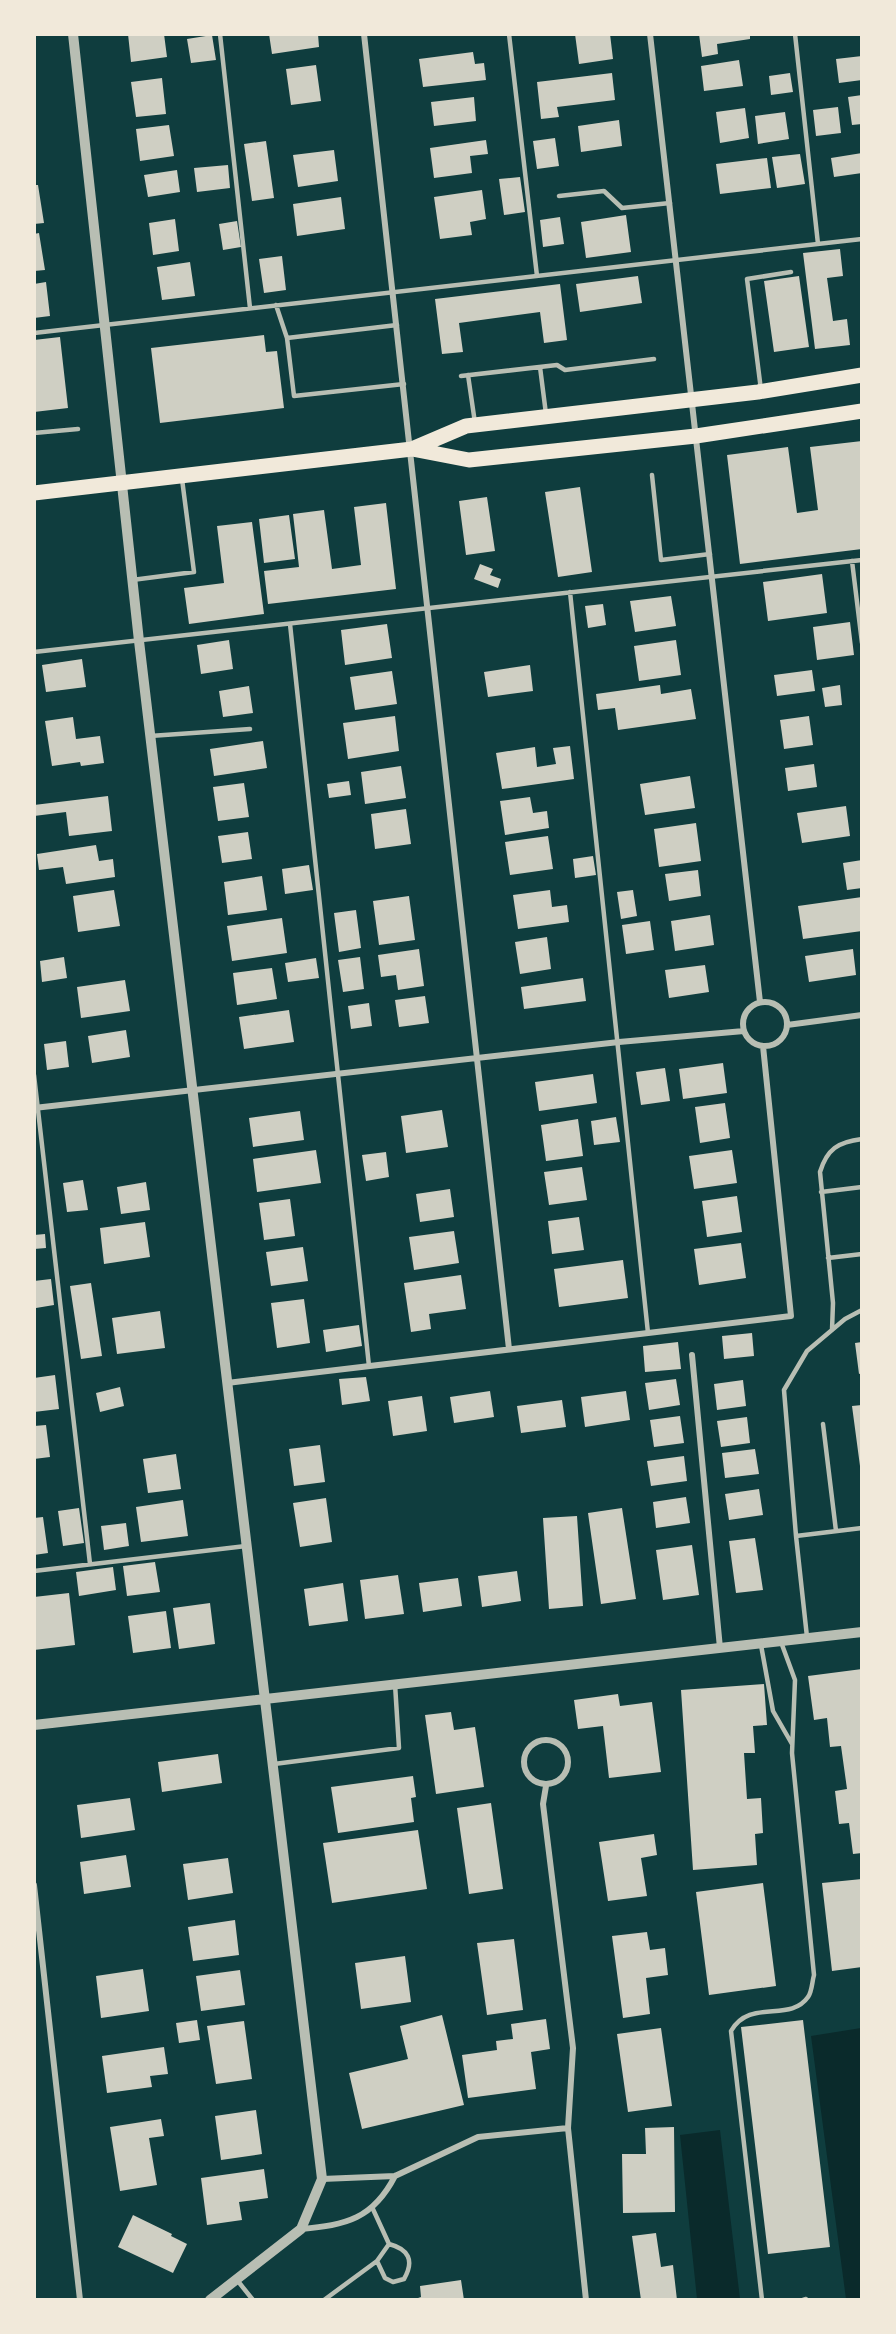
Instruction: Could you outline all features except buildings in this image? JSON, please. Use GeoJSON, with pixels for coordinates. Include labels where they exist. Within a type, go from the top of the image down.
{"type":"FeatureCollection","features":[{"type":"Feature","properties":{"kind":"main road"},"geometry":{"type":"LineString","coordinates":[[34,493],[412,449],[466,426],[762,391],[861,375]]}},
{"type":"Feature","properties":{"kind":"main road"},"geometry":{"type":"LineString","coordinates":[[412,449],[469,460],[696,436],[861,411]]}},
{"type":"Feature","properties":{"kind":"street"},"geometry":{"type":"LineString","coordinates":[[73,34],[150,736],[263,1700],[322,2179],[301,2229]]}},
{"type":"Feature","properties":{"kind":"street"},"geometry":{"type":"LineString","coordinates":[[364,34],[412,449],[509,1349]]}},
{"type":"Feature","properties":{"kind":"street"},"geometry":{"type":"LineString","coordinates":[[650,34],[760,1002]]}},
{"type":"Feature","properties":{"kind":"street"},"geometry":{"type":"LineString","coordinates":[[767,1001],[780,1006],[787,1018],[787,1025],[782,1038],[777,1043],[763,1046],[751,1042],[744,1031],[744,1016],[753,1005],[767,1001]]}},
{"type":"Feature","properties":{"kind":"street"},"geometry":{"type":"LineString","coordinates":[[787,1025],[861,1015]]}},
{"type":"Feature","properties":{"kind":"street"},"geometry":{"type":"LineString","coordinates":[[36,1108],[619,1042],[744,1031]]}},
{"type":"Feature","properties":{"kind":"street"},"geometry":{"type":"LineString","coordinates":[[227,1383],[792,1316],[763,1046]]}},
{"type":"Feature","properties":{"kind":"street"},"geometry":{"type":"LineString","coordinates":[[693,1355],[720,1648]]}},
{"type":"Feature","properties":{"kind":"street"},"geometry":{"type":"LineString","coordinates":[[34,1725],[861,1632]]}},
{"type":"Feature","properties":{"kind":"street"},"geometry":{"type":"LineString","coordinates":[[546,1739],[560,1744],[568,1755],[568,1770],[560,1781],[546,1786],[533,1781],[524,1770],[524,1755],[533,1744],[546,1739]]}},
{"type":"Feature","properties":{"kind":"street"},"geometry":{"type":"LineString","coordinates":[[546,1786],[543,1804],[573,2048],[567,2128],[586,2300]]}},
{"type":"Feature","properties":{"kind":"street"},"geometry":{"type":"LineString","coordinates":[[34,1885],[80,2300]]}},
{"type":"Feature","properties":{"kind":"street"},"geometry":{"type":"LineString","coordinates":[[322,2179],[395,2176],[478,2137],[567,2128]]}},
{"type":"Feature","properties":{"kind":"street"},"geometry":{"type":"LineString","coordinates":[[210,2300],[236,2277],[301,2229],[347,2223],[372,2207],[386,2193],[395,2176]]}},
{"type":"Feature","properties":{"kind":"lane"},"geometry":{"type":"LineString","coordinates":[[220,34],[250,308]]}},
{"type":"Feature","properties":{"kind":"lane"},"geometry":{"type":"LineString","coordinates":[[509,34],[537,276]]}},
{"type":"Feature","properties":{"kind":"lane"},"geometry":{"type":"LineString","coordinates":[[795,34],[818,244]]}},
{"type":"Feature","properties":{"kind":"lane"},"geometry":{"type":"LineString","coordinates":[[559,196],[604,191],[622,208],[670,203]]}},
{"type":"Feature","properties":{"kind":"lane"},"geometry":{"type":"LineString","coordinates":[[34,333],[861,239]]}},
{"type":"Feature","properties":{"kind":"lane"},"geometry":{"type":"LineString","coordinates":[[762,391],[747,279],[791,272]]}},
{"type":"Feature","properties":{"kind":"lane"},"geometry":{"type":"LineString","coordinates":[[276,305],[287,338],[294,396],[404,384]]}},
{"type":"Feature","properties":{"kind":"lane"},"geometry":{"type":"LineString","coordinates":[[287,338],[397,325]]}},
{"type":"Feature","properties":{"kind":"lane"},"geometry":{"type":"LineString","coordinates":[[461,376],[557,365],[565,370],[654,359]]}},
{"type":"Feature","properties":{"kind":"lane"},"geometry":{"type":"LineString","coordinates":[[540,367],[547,417]]}},
{"type":"Feature","properties":{"kind":"lane"},"geometry":{"type":"LineString","coordinates":[[468,375],[475,425]]}},
{"type":"Feature","properties":{"kind":"lane"},"geometry":{"type":"LineString","coordinates":[[34,433],[78,429]]}},
{"type":"Feature","properties":{"kind":"lane"},"geometry":{"type":"LineString","coordinates":[[652,476],[661,560],[710,554]]}},
{"type":"Feature","properties":{"kind":"lane"},"geometry":{"type":"LineString","coordinates":[[132,580],[194,572],[182,477]]}},
{"type":"Feature","properties":{"kind":"lane"},"geometry":{"type":"LineString","coordinates":[[34,652],[861,560]]}},
{"type":"Feature","properties":{"kind":"lane"},"geometry":{"type":"LineString","coordinates":[[852,561],[861,642]]}},
{"type":"Feature","properties":{"kind":"lane"},"geometry":{"type":"LineString","coordinates":[[570,592],[648,1333]]}},
{"type":"Feature","properties":{"kind":"lane"},"geometry":{"type":"LineString","coordinates":[[290,624],[369,1366]]}},
{"type":"Feature","properties":{"kind":"lane"},"geometry":{"type":"LineString","coordinates":[[150,736],[249,729]]}},
{"type":"Feature","properties":{"kind":"lane"},"geometry":{"type":"LineString","coordinates":[[34,1075],[90,1564]]}},
{"type":"Feature","properties":{"kind":"lane"},"geometry":{"type":"LineString","coordinates":[[832,1330],[833,1303],[820,1172],[825,1157],[831,1149],[844,1141],[861,1139]]}},
{"type":"Feature","properties":{"kind":"lane"},"geometry":{"type":"LineString","coordinates":[[822,1192],[861,1187]]}},
{"type":"Feature","properties":{"kind":"lane"},"geometry":{"type":"LineString","coordinates":[[828,1258],[861,1254]]}},
{"type":"Feature","properties":{"kind":"lane"},"geometry":{"type":"LineString","coordinates":[[807,1638],[784,1390],[807,1352],[832,1330],[861,1310]]}},
{"type":"Feature","properties":{"kind":"lane"},"geometry":{"type":"LineString","coordinates":[[823,1424],[836,1531]]}},
{"type":"Feature","properties":{"kind":"lane"},"geometry":{"type":"LineString","coordinates":[[796,1536],[861,1528]]}},
{"type":"Feature","properties":{"kind":"lane"},"geometry":{"type":"LineString","coordinates":[[34,1571],[246,1546]]}},
{"type":"Feature","properties":{"kind":"lane"},"geometry":{"type":"LineString","coordinates":[[762,2300],[731,2031],[738,2020],[749,2013],[798,2007],[809,1996],[814,1975],[792,1744],[795,1680],[780,1641]]}},
{"type":"Feature","properties":{"kind":"lane"},"geometry":{"type":"LineString","coordinates":[[761,1643],[773,1711],[792,1744]]}},
{"type":"Feature","properties":{"kind":"lane"},"geometry":{"type":"LineString","coordinates":[[271,1765],[399,1748],[395,1684]]}},
{"type":"Feature","properties":{"kind":"lane"},"geometry":{"type":"LineString","coordinates":[[372,2207],[389,2244],[403,2248],[410,2256],[410,2269],[405,2279],[393,2282],[385,2278],[377,2261]]}},
{"type":"Feature","properties":{"kind":"lane"},"geometry":{"type":"LineString","coordinates":[[324,2300],[377,2261],[389,2244]]}},
{"type":"Feature","properties":{"kind":"lane"},"geometry":{"type":"LineString","coordinates":[[236,2277],[253,2300]]}},
{"type":"Feature","properties":{"kind":"water"},"geometry":{"type":"Polygon","coordinates":[[[861,2028],[861,2299],[846,2299],[811,2036],[861,2028]]]}},
{"type":"Feature","properties":{"kind":"water"},"geometry":{"type":"Polygon","coordinates":[[[720,2130],[740,2299],[697,2299],[680,2135],[720,2130]]]}}]}
